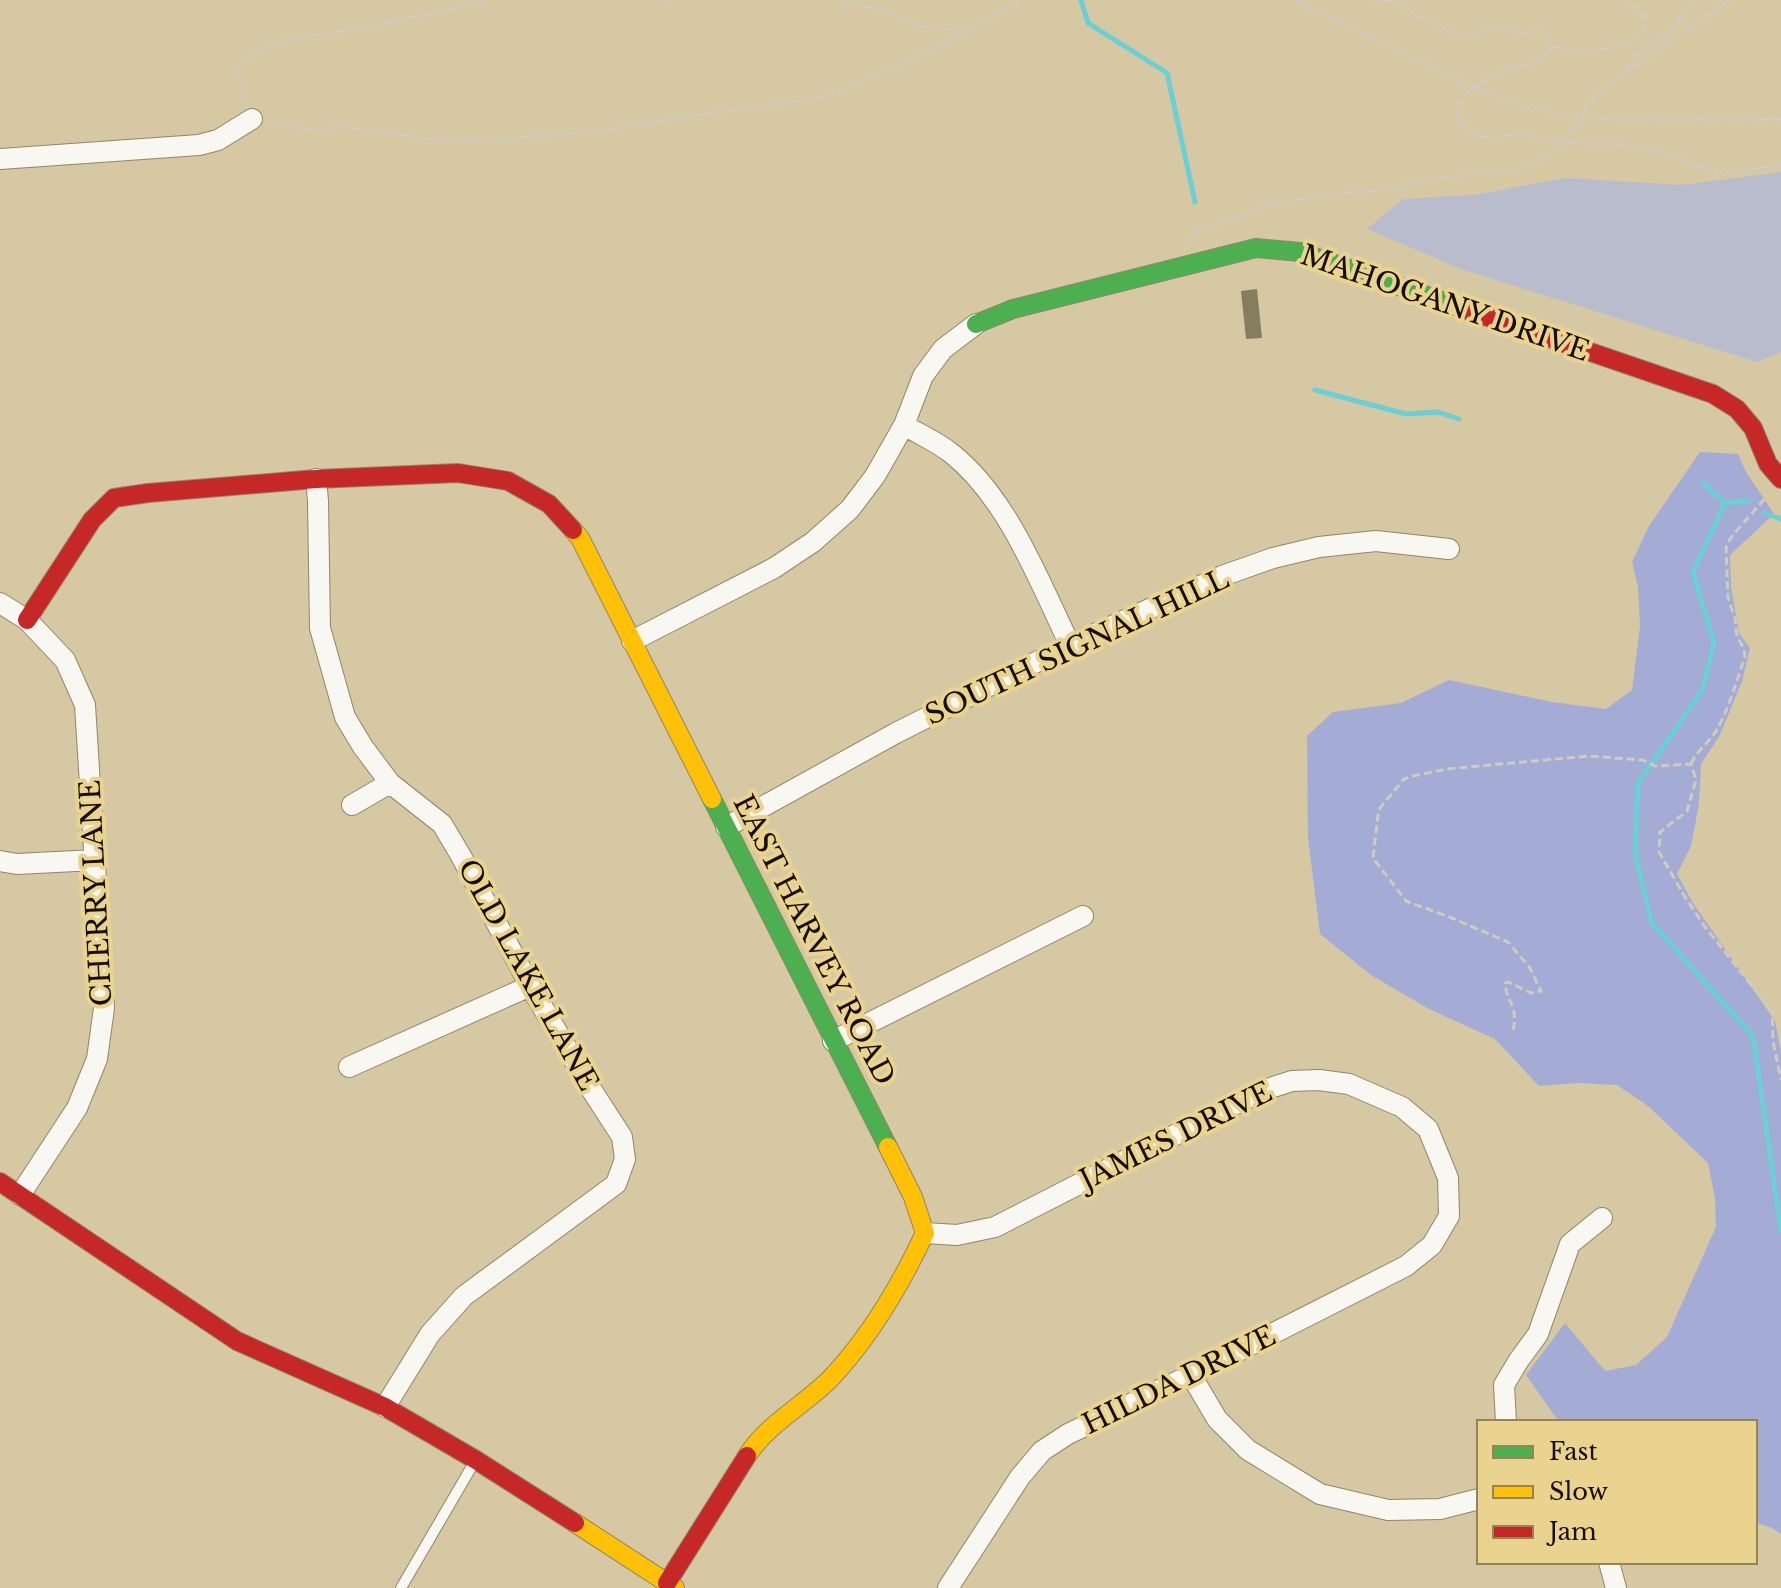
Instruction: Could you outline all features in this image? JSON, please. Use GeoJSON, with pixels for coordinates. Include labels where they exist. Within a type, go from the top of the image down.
{"type":"FeatureCollection","features":[{"type":"Feature","properties":{"kind":"street"},"geometry":{"type":"LineString","coordinates":[[0,159],[199,145],[218,140],[252,119]]}},
{"type":"Feature","properties":{"kind":"street","name":"MAHOGANY DRIVE"},"geometry":{"type":"LineString","coordinates":[[632,641],[774,568],[813,542],[850,509],[875,476],[904,425],[923,376],[943,349],[976,324],[1013,309],[1256,248],[1300,252],[1713,394],[1737,409],[1753,428],[1768,464],[1781,479]]}},
{"type":"Feature","properties":{"kind":"street"},"geometry":{"type":"LineString","coordinates":[[904,425],[951,453],[984,485],[1007,517],[1070,645]]}},
{"type":"Feature","properties":{"kind":"street","name":"EAST HARVEY ROAD"},"geometry":{"type":"LineString","coordinates":[[27,620],[109,490],[148,493],[316,479],[458,473],[508,481],[549,504],[580,538],[913,1197],[925,1233]]}},
{"type":"Feature","properties":{"kind":"street","name":"OLD LAKE LANE"},"geometry":{"type":"LineString","coordinates":[[316,479],[320,628],[345,717],[390,783],[442,824],[530,986],[622,1137],[625,1159],[616,1184],[464,1296],[430,1334],[385,1407]]}},
{"type":"Feature","properties":{"kind":"street","name":"SOUTH SIGNAL HILL"},"geometry":{"type":"LineString","coordinates":[[726,827],[896,733],[1070,645],[1222,576],[1273,558],[1319,547],[1376,541],[1449,549]]}},
{"type":"Feature","properties":{"kind":"street","name":"CHERRY LANE"},"geometry":{"type":"LineString","coordinates":[[0,603],[27,620],[65,660],[85,705],[104,1008],[97,1059],[77,1108],[20,1195]]}},
{"type":"Feature","properties":{"kind":"street"},"geometry":{"type":"LineString","coordinates":[[352,805],[390,783]]}},
{"type":"Feature","properties":{"kind":"street"},"geometry":{"type":"LineString","coordinates":[[0,861],[17,864],[95,860]]}},
{"type":"Feature","properties":{"kind":"street"},"geometry":{"type":"LineString","coordinates":[[833,1041],[1083,916]]}},
{"type":"Feature","properties":{"kind":"street"},"geometry":{"type":"LineString","coordinates":[[349,1067],[530,986]]}},
{"type":"Feature","properties":{"kind":"street","name":"JAMES DRIVE"},"geometry":{"type":"LineString","coordinates":[[925,1233],[957,1235],[995,1227],[1261,1091],[1292,1081],[1319,1080],[1349,1084],[1402,1107],[1428,1129],[1448,1178],[1449,1216]]}},
{"type":"Feature","properties":{"kind":"street"},"geometry":{"type":"LineString","coordinates":[[0,1182],[237,1341],[385,1407],[476,1460],[671,1585],[754,1445],[831,1378],[866,1335],[905,1276],[925,1233]]}},
{"type":"Feature","properties":{"kind":"street","name":"HILDA DRIVE"},"geometry":{"type":"LineString","coordinates":[[948,1588],[1020,1477],[1042,1451],[1068,1434],[1406,1266],[1432,1245],[1449,1216]]}},
{"type":"Feature","properties":{"kind":"street"},"geometry":{"type":"LineString","coordinates":[[1506,1420],[1504,1385],[1538,1334],[1570,1244],[1602,1218]]}},
{"type":"Feature","properties":{"kind":"street"},"geometry":{"type":"LineString","coordinates":[[1191,1375],[1217,1419],[1248,1450],[1320,1494],[1388,1510],[1440,1509],[1477,1500]]}},
{"type":"Feature","properties":{"kind":"street"},"geometry":{"type":"LineString","coordinates":[[1610,1564],[1616,1588]]}},
{"type":"Feature","properties":{"kind":"lane"},"geometry":{"type":"LineString","coordinates":[[401,1588],[476,1460]]}},
{"type":"Feature","properties":{"kind":"path"},"geometry":{"type":"LineString","coordinates":[[486,0],[360,29],[292,37],[242,60],[236,70],[252,119],[309,130],[344,127],[441,140],[510,138],[595,132],[824,97],[902,64],[1022,0]]}},
{"type":"Feature","properties":{"kind":"path"},"geometry":{"type":"LineString","coordinates":[[662,0],[675,0]]}},
{"type":"Feature","properties":{"kind":"path"},"geometry":{"type":"LineString","coordinates":[[842,0],[882,9],[912,24],[965,32]]}},
{"type":"Feature","properties":{"kind":"path"},"geometry":{"type":"LineString","coordinates":[[1294,0],[1474,87],[1530,108],[1622,120],[1781,119]]}},
{"type":"Feature","properties":{"kind":"path"},"geometry":{"type":"LineString","coordinates":[[1372,0],[1401,4],[1418,17],[1457,35],[1477,34],[1501,24],[1522,34],[1540,31],[1548,35],[1552,46],[1544,60],[1507,68],[1486,79],[1459,100],[1459,118],[1473,134],[1483,138],[1520,134],[1562,144],[1626,144],[1657,150],[1695,167],[1717,172],[1781,165]]}},
{"type":"Feature","properties":{"kind":"path"},"geometry":{"type":"LineString","coordinates":[[1552,46],[1591,52],[1637,37],[1644,26],[1644,15],[1640,8],[1623,0]]}},
{"type":"Feature","properties":{"kind":"path"},"geometry":{"type":"LineString","coordinates":[[1627,71],[1633,58],[1666,34],[1695,0]]}},
{"type":"Feature","properties":{"kind":"path"},"geometry":{"type":"LineString","coordinates":[[1180,267],[1180,248],[1195,233],[1270,204],[1322,195],[1383,190],[1423,180],[1521,169],[1559,149],[1596,94],[1730,0]]}},
{"type":"Feature","properties":{"kind":"path"},"geometry":{"type":"LineString","coordinates":[[1781,479],[1728,542],[1728,598],[1745,657],[1716,731],[1691,764],[1697,777],[1690,803],[1683,815],[1660,832],[1659,852],[1705,927],[1772,1011],[1773,1041],[1781,1080]]}},
{"type":"Feature","properties":{"kind":"path"},"geometry":{"type":"LineString","coordinates":[[1513,1030],[1515,1013],[1505,983],[1531,993],[1541,991],[1530,968],[1508,942],[1406,901],[1373,858],[1380,808],[1404,779],[1447,769],[1589,756],[1643,760],[1655,766],[1691,764]]}},
{"type":"Feature","properties":{"kind":"shaded area"},"geometry":{"type":"Polygon","coordinates":[[[1781,172],[1781,352],[1757,362],[1461,269],[1367,229],[1403,199],[1474,195],[1565,178],[1681,185],[1781,172]]]}},
{"type":"Feature","properties":{"kind":"shaded area"},"geometry":{"type":"Polygon","coordinates":[[[1700,452],[1738,454],[1746,472],[1774,514],[1730,555],[1731,587],[1739,633],[1750,648],[1742,681],[1720,735],[1701,764],[1699,804],[1691,846],[1677,874],[1693,903],[1775,1021],[1781,1053],[1781,1534],[1757,1523],[1757,1420],[1558,1420],[1526,1375],[1565,1323],[1605,1371],[1636,1365],[1667,1337],[1716,1227],[1715,1198],[1708,1163],[1648,1106],[1617,1085],[1579,1083],[1539,1086],[1495,1039],[1429,1009],[1371,975],[1320,934],[1308,838],[1307,736],[1333,712],[1401,703],[1449,680],[1552,702],[1606,709],[1632,690],[1640,626],[1638,587],[1632,562],[1649,526],[1700,452]]]}},
{"type":"Feature","properties":{"kind":"building"},"geometry":{"type":"Polygon","coordinates":[[[1257,289],[1262,338],[1246,339],[1241,291],[1257,289]]]}},
{"type":"Feature","properties":{"kind":"waterway"},"geometry":{"type":"LineString","coordinates":[[1081,0],[1088,23],[1167,73],[1195,202]]}},
{"type":"Feature","properties":{"kind":"waterway"},"geometry":{"type":"LineString","coordinates":[[1315,390],[1406,414],[1438,412],[1459,419]]}},
{"type":"Feature","properties":{"kind":"waterway"},"geometry":{"type":"LineString","coordinates":[[1703,483],[1725,503]]}},
{"type":"Feature","properties":{"kind":"waterway"},"geometry":{"type":"LineString","coordinates":[[1748,501],[1725,503],[1693,572],[1714,643],[1702,691],[1638,783],[1635,853],[1652,923],[1753,1036],[1781,1231]]}},
{"type":"Feature","properties":{"kind":"waterway"},"geometry":{"type":"LineString","coordinates":[[1765,513],[1781,519]]}},
{"type":"Feature","properties":{"kind":"traffic: fast"},"geometry":{"type":"LineString","coordinates":[[976,324],[1013,309],[1256,248],[1300,252],[1453,305]]}},
{"type":"Feature","properties":{"kind":"traffic: fast"},"geometry":{"type":"LineString","coordinates":[[712,799],[888,1147]]}},
{"type":"Feature","properties":{"kind":"traffic: slow"},"geometry":{"type":"LineString","coordinates":[[573,530],[580,538],[712,799]]}},
{"type":"Feature","properties":{"kind":"traffic: slow"},"geometry":{"type":"LineString","coordinates":[[747,1456],[765,1434],[832,1377],[860,1344],[906,1271],[925,1233],[913,1197],[888,1147]]}},
{"type":"Feature","properties":{"kind":"traffic: slow"},"geometry":{"type":"LineString","coordinates":[[575,1523],[675,1588]]}},
{"type":"Feature","properties":{"kind":"traffic: jam"},"geometry":{"type":"LineString","coordinates":[[1453,305],[1713,394],[1737,409],[1753,428],[1768,464],[1781,479]]}},
{"type":"Feature","properties":{"kind":"traffic: jam"},"geometry":{"type":"LineString","coordinates":[[27,620],[92,520],[114,498],[316,479],[458,473],[508,481],[549,504],[573,530]]}},
{"type":"Feature","properties":{"kind":"traffic: jam"},"geometry":{"type":"LineString","coordinates":[[0,1182],[237,1341],[385,1407],[575,1523]]}},
{"type":"Feature","properties":{"kind":"traffic: jam"},"geometry":{"type":"LineString","coordinates":[[667,1583],[747,1456]]}}]}
